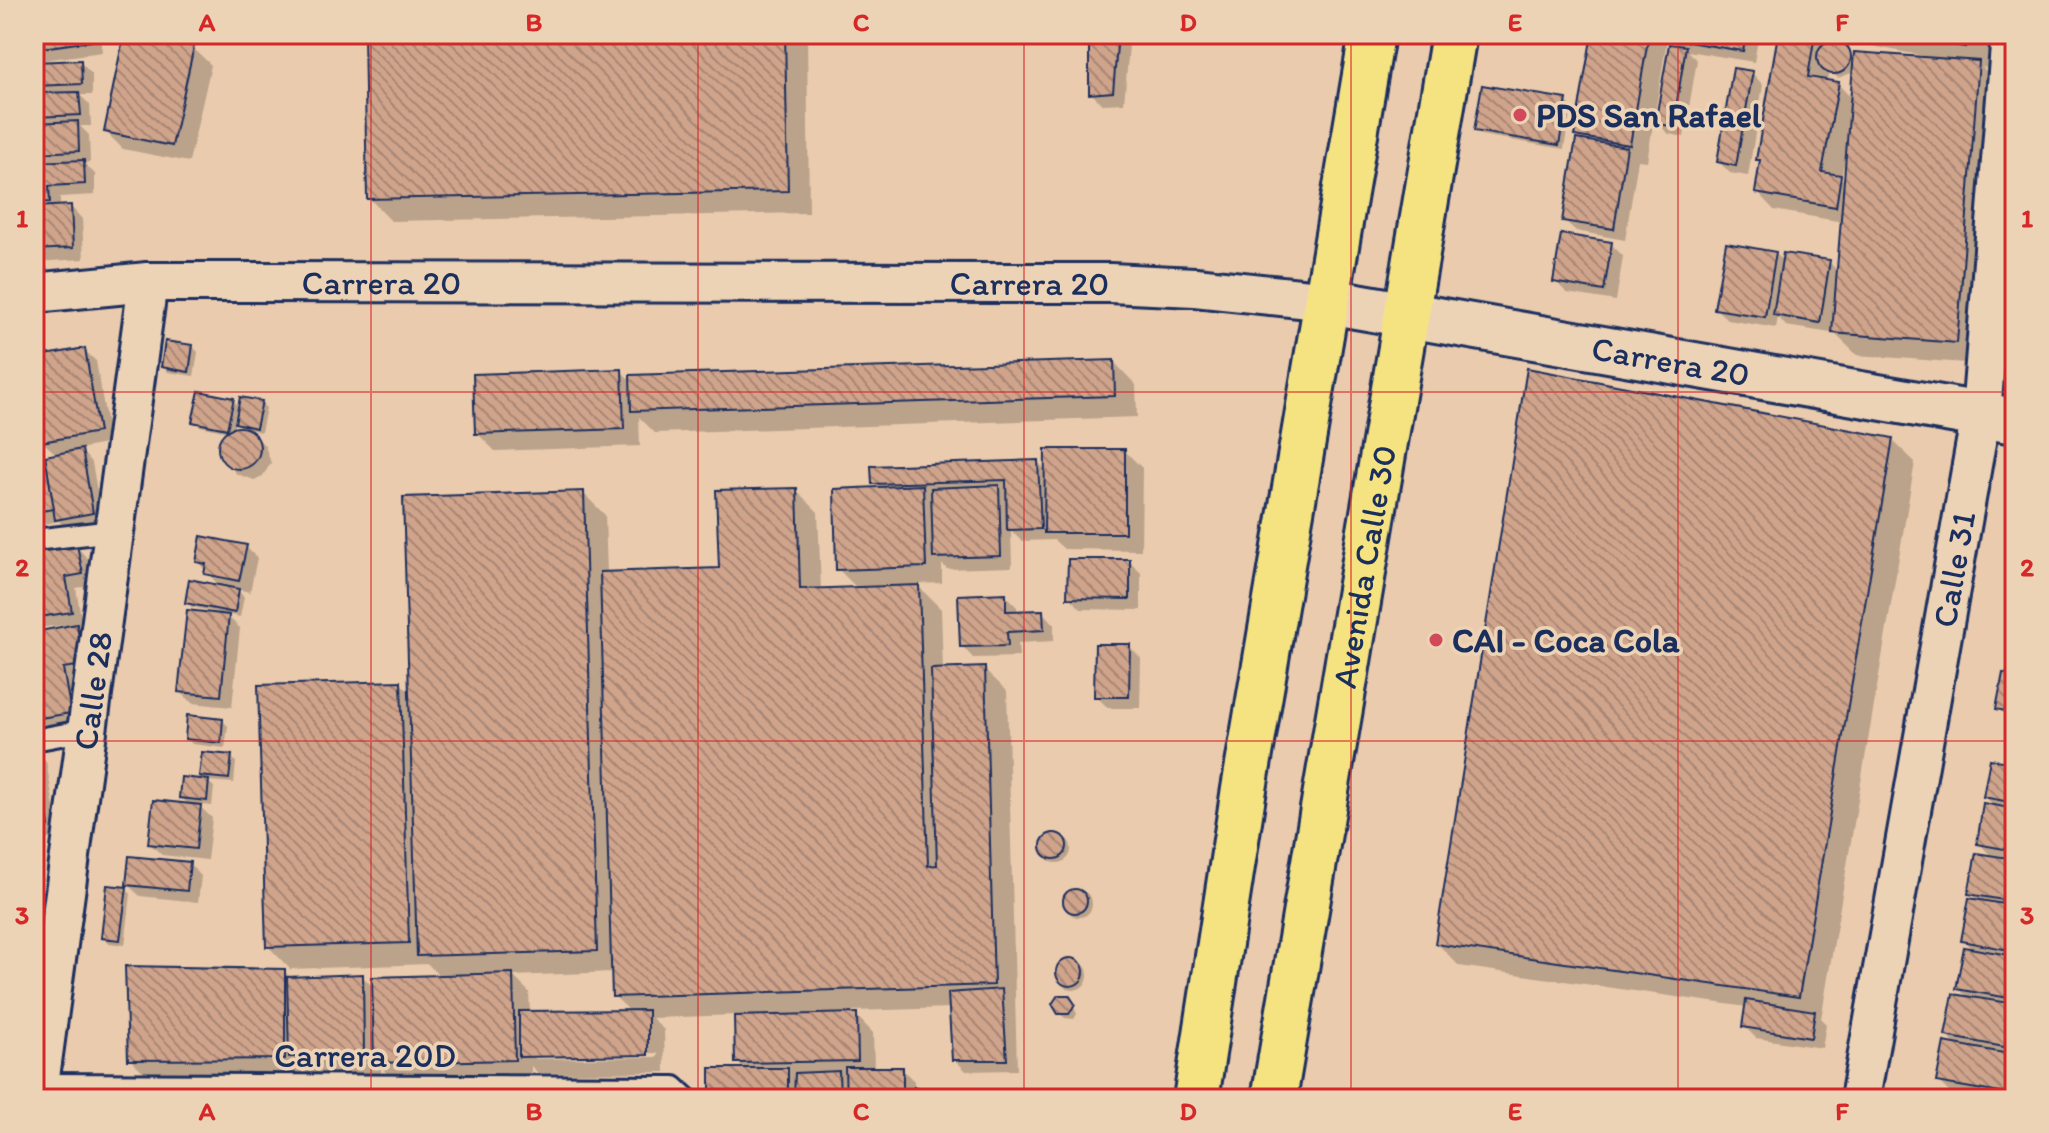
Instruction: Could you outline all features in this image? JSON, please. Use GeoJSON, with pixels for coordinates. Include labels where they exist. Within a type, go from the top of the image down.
{"type":"FeatureCollection","features":[{"type":"Feature","properties":{"kind":"highway"},"geometry":{"type":"LineString","coordinates":[[1196,1099],[1243,795],[1372,34]]}},
{"type":"Feature","properties":{"kind":"highway","name":"Avenida Calle 30"},"geometry":{"type":"LineString","coordinates":[[1274,1099],[1454,34]]}},
{"type":"Feature","properties":{"kind":"street","name":"Calle 31"},"geometry":{"type":"LineString","coordinates":[[1860,1099],[1998,417],[2011,34]]}},
{"type":"Feature","properties":{"kind":"street","name":"Carrera 20"},"geometry":{"type":"LineString","coordinates":[[34,293],[148,282],[1110,283],[1195,287],[1409,313],[1998,417]]}},
{"type":"Feature","properties":{"kind":"street","name":"Calle 28"},"geometry":{"type":"LineString","coordinates":[[38,1092],[46,941],[87,730],[148,282]]}},
{"type":"Feature","properties":{"kind":"lane"},"geometry":{"type":"LineString","coordinates":[[34,540],[114,531]]}},
{"type":"Feature","properties":{"kind":"lane"},"geometry":{"type":"LineString","coordinates":[[34,740],[87,730]]}},
{"type":"Feature","properties":{"kind":"lane","name":"Carrera 20D"},"geometry":{"type":"LineString","coordinates":[[38,1092],[674,1087],[687,1099]]}},
{"type":"Feature","properties":{"kind":"building"},"geometry":{"type":"Polygon","coordinates":[[[34,34],[91,34],[92,41],[34,49],[34,34]]]}},
{"type":"Feature","properties":{"kind":"building"},"geometry":{"type":"Polygon","coordinates":[[[124,34],[194,46],[172,146],[104,132],[124,34]]]}},
{"type":"Feature","properties":{"kind":"building"},"geometry":{"type":"Polygon","coordinates":[[[364,34],[785,34],[788,191],[367,199],[364,34]]]}},
{"type":"Feature","properties":{"kind":"building"},"geometry":{"type":"Polygon","coordinates":[[[1089,34],[1118,34],[1113,92],[1089,94],[1089,34]]]}},
{"type":"Feature","properties":{"kind":"building"},"geometry":{"type":"Polygon","coordinates":[[[1592,34],[1649,34],[1630,145],[1574,136],[1592,34]]]}},
{"type":"Feature","properties":{"kind":"building"},"geometry":{"type":"Polygon","coordinates":[[[1671,34],[1746,34],[1743,51],[1670,39],[1671,34]]]}},
{"type":"Feature","properties":{"kind":"building"},"geometry":{"type":"Polygon","coordinates":[[[1778,34],[1815,34],[1808,77],[1839,82],[1822,172],[1841,175],[1836,207],[1755,193],[1760,160],[1756,160],[1778,34]]]}},
{"type":"Feature","properties":{"kind":"building"},"geometry":{"type":"Polygon","coordinates":[[[1898,34],[1968,34],[1965,47],[1898,34]]]}},
{"type":"Feature","properties":{"kind":"building"},"geometry":{"type":"Polygon","coordinates":[[[1834,40],[1846,45],[1851,57],[1846,69],[1834,74],[1822,69],[1817,57],[1822,45],[1834,40]]]}},
{"type":"Feature","properties":{"kind":"building"},"geometry":{"type":"Polygon","coordinates":[[[1669,44],[1686,46],[1673,126],[1655,124],[1669,44]]]}},
{"type":"Feature","properties":{"kind":"building"},"geometry":{"type":"Polygon","coordinates":[[[1854,52],[1979,61],[1957,343],[1832,333],[1854,52]]]}},
{"type":"Feature","properties":{"kind":"building"},"geometry":{"type":"Polygon","coordinates":[[[81,60],[82,84],[34,86],[34,62],[81,60]]]}},
{"type":"Feature","properties":{"kind":"building"},"geometry":{"type":"Polygon","coordinates":[[[1733,68],[1753,71],[1736,166],[1717,162],[1733,68]]]}},
{"type":"Feature","properties":{"kind":"building","name":"PDS San Rafael"},"geometry":{"type":"Polygon","coordinates":[[[1482,85],[1567,99],[1559,145],[1474,131],[1482,85]]]}},
{"type":"Feature","properties":{"kind":"building"},"geometry":{"type":"Polygon","coordinates":[[[79,92],[81,115],[34,117],[34,93],[79,92]]]}},
{"type":"Feature","properties":{"kind":"building"},"geometry":{"type":"Polygon","coordinates":[[[78,121],[79,151],[34,153],[34,123],[78,121]]]}},
{"type":"Feature","properties":{"kind":"building"},"geometry":{"type":"Polygon","coordinates":[[[1576,139],[1627,147],[1614,229],[1562,221],[1576,139]]]}},
{"type":"Feature","properties":{"kind":"building"},"geometry":{"type":"Polygon","coordinates":[[[84,160],[85,184],[49,186],[50,202],[34,203],[34,162],[84,160]]]}},
{"type":"Feature","properties":{"kind":"building"},"geometry":{"type":"Polygon","coordinates":[[[71,205],[73,248],[34,250],[34,207],[71,205]]]}},
{"type":"Feature","properties":{"kind":"building"},"geometry":{"type":"Polygon","coordinates":[[[1561,234],[1612,242],[1604,291],[1553,282],[1561,234]]]}},
{"type":"Feature","properties":{"kind":"building"},"geometry":{"type":"Polygon","coordinates":[[[1726,243],[1776,252],[1765,317],[1714,309],[1726,243]]]}},
{"type":"Feature","properties":{"kind":"building"},"geometry":{"type":"Polygon","coordinates":[[[1783,253],[1830,260],[1820,323],[1773,315],[1783,253]]]}},
{"type":"Feature","properties":{"kind":"building"},"geometry":{"type":"Polygon","coordinates":[[[165,341],[193,345],[189,372],[161,367],[165,341]]]}},
{"type":"Feature","properties":{"kind":"building"},"geometry":{"type":"Polygon","coordinates":[[[85,348],[99,432],[41,442],[34,400],[34,357],[85,348]]]}},
{"type":"Feature","properties":{"kind":"building"},"geometry":{"type":"Polygon","coordinates":[[[1114,360],[1115,396],[631,411],[630,375],[1114,360]]]}},
{"type":"Feature","properties":{"kind":"building"},"geometry":{"type":"Polygon","coordinates":[[[1527,368],[1893,438],[1799,997],[1435,944],[1527,368]]]}},
{"type":"Feature","properties":{"kind":"building"},"geometry":{"type":"Polygon","coordinates":[[[622,369],[624,429],[475,434],[473,374],[622,369]]]}},
{"type":"Feature","properties":{"kind":"building"},"geometry":{"type":"Polygon","coordinates":[[[199,391],[234,398],[227,429],[192,422],[199,391]]]}},
{"type":"Feature","properties":{"kind":"building"},"geometry":{"type":"Polygon","coordinates":[[[240,397],[262,401],[256,428],[235,423],[240,397]]]}},
{"type":"Feature","properties":{"kind":"building"},"geometry":{"type":"Polygon","coordinates":[[[239,427],[254,433],[260,448],[254,463],[239,469],[224,463],[218,448],[224,433],[239,427]]]}},
{"type":"Feature","properties":{"kind":"building"},"geometry":{"type":"Polygon","coordinates":[[[82,449],[93,513],[55,520],[45,456],[82,449]]]}},
{"type":"Feature","properties":{"kind":"building"},"geometry":{"type":"Polygon","coordinates":[[[1045,449],[1125,449],[1125,533],[1044,533],[1045,449]]]}},
{"type":"Feature","properties":{"kind":"building"},"geometry":{"type":"Polygon","coordinates":[[[45,456],[54,509],[34,512],[34,458],[45,456]]]}},
{"type":"Feature","properties":{"kind":"building"},"geometry":{"type":"Polygon","coordinates":[[[1038,460],[1041,529],[1007,530],[1006,480],[872,484],[871,466],[1038,460]]]}},
{"type":"Feature","properties":{"kind":"building"},"geometry":{"type":"Polygon","coordinates":[[[923,485],[926,567],[836,570],[834,489],[923,485]]]}},
{"type":"Feature","properties":{"kind":"building"},"geometry":{"type":"Polygon","coordinates":[[[999,485],[1001,556],[933,558],[931,488],[999,485]]]}},
{"type":"Feature","properties":{"kind":"building"},"geometry":{"type":"Polygon","coordinates":[[[797,488],[800,589],[919,585],[928,866],[937,865],[931,669],[985,667],[994,985],[612,997],[600,572],[719,568],[716,490],[797,488]]]}},
{"type":"Feature","properties":{"kind":"building"},"geometry":{"type":"Polygon","coordinates":[[[584,491],[597,951],[417,956],[403,497],[584,491]]]}},
{"type":"Feature","properties":{"kind":"building"},"geometry":{"type":"Polygon","coordinates":[[[201,536],[247,545],[239,581],[204,574],[206,564],[196,562],[201,536]]]}},
{"type":"Feature","properties":{"kind":"building"},"geometry":{"type":"Polygon","coordinates":[[[77,545],[83,574],[66,577],[72,612],[39,617],[34,552],[77,545]]]}},
{"type":"Feature","properties":{"kind":"building"},"geometry":{"type":"Polygon","coordinates":[[[1068,559],[1130,559],[1130,599],[1067,598],[1068,559]]]}},
{"type":"Feature","properties":{"kind":"building"},"geometry":{"type":"Polygon","coordinates":[[[189,579],[239,589],[235,613],[185,603],[189,579]]]}},
{"type":"Feature","properties":{"kind":"building"},"geometry":{"type":"Polygon","coordinates":[[[1006,593],[1006,611],[1043,610],[1044,630],[1007,632],[1008,646],[960,647],[958,595],[1006,593]]]}},
{"type":"Feature","properties":{"kind":"building"},"geometry":{"type":"Polygon","coordinates":[[[187,610],[229,615],[221,696],[178,692],[187,610]]]}},
{"type":"Feature","properties":{"kind":"building"},"geometry":{"type":"Polygon","coordinates":[[[77,624],[83,665],[63,668],[71,713],[34,719],[34,632],[77,624]]]}},
{"type":"Feature","properties":{"kind":"building"},"geometry":{"type":"Polygon","coordinates":[[[1095,644],[1130,644],[1129,697],[1094,697],[1095,644]]]}},
{"type":"Feature","properties":{"kind":"building"},"geometry":{"type":"Polygon","coordinates":[[[2003,673],[2015,675],[2015,713],[1996,709],[2003,673]]]}},
{"type":"Feature","properties":{"kind":"building"},"geometry":{"type":"Polygon","coordinates":[[[401,681],[409,943],[266,947],[258,685],[401,681]]]}},
{"type":"Feature","properties":{"kind":"building"},"geometry":{"type":"Polygon","coordinates":[[[187,715],[223,719],[221,743],[185,739],[187,715]]]}},
{"type":"Feature","properties":{"kind":"building"},"geometry":{"type":"Polygon","coordinates":[[[34,748],[49,826],[34,829],[34,748]]]}},
{"type":"Feature","properties":{"kind":"building"},"geometry":{"type":"Polygon","coordinates":[[[202,752],[232,755],[229,779],[199,776],[202,752]]]}},
{"type":"Feature","properties":{"kind":"building"},"geometry":{"type":"Polygon","coordinates":[[[1990,759],[2015,763],[2015,803],[1983,797],[1990,759]]]}},
{"type":"Feature","properties":{"kind":"building"},"geometry":{"type":"Polygon","coordinates":[[[181,777],[209,780],[207,801],[179,798],[181,777]]]}},
{"type":"Feature","properties":{"kind":"building"},"geometry":{"type":"Polygon","coordinates":[[[153,800],[201,805],[196,849],[148,844],[153,800]]]}},
{"type":"Feature","properties":{"kind":"building"},"geometry":{"type":"Polygon","coordinates":[[[1983,803],[2015,809],[2015,851],[1977,844],[1983,803]]]}},
{"type":"Feature","properties":{"kind":"building"},"geometry":{"type":"Polygon","coordinates":[[[1054,833],[1063,837],[1067,846],[1063,855],[1054,859],[1045,855],[1041,846],[1045,837],[1054,833]]]}},
{"type":"Feature","properties":{"kind":"building"},"geometry":{"type":"Polygon","coordinates":[[[1976,853],[2015,859],[2015,902],[1968,894],[1976,853]]]}},
{"type":"Feature","properties":{"kind":"building"},"geometry":{"type":"Polygon","coordinates":[[[129,856],[190,862],[187,891],[126,885],[129,856]]]}},
{"type":"Feature","properties":{"kind":"building"},"geometry":{"type":"Polygon","coordinates":[[[107,885],[127,887],[120,940],[101,938],[107,885]]]}},
{"type":"Feature","properties":{"kind":"building"},"geometry":{"type":"Polygon","coordinates":[[[1075,889],[1084,892],[1087,901],[1084,910],[1075,913],[1066,910],[1063,901],[1066,892],[1075,889]]]}},
{"type":"Feature","properties":{"kind":"building"},"geometry":{"type":"Polygon","coordinates":[[[1969,898],[2015,906],[2015,951],[1961,941],[1969,898]]]}},
{"type":"Feature","properties":{"kind":"building"},"geometry":{"type":"Polygon","coordinates":[[[1964,947],[2015,956],[2015,999],[1956,989],[1964,947]]]}},
{"type":"Feature","properties":{"kind":"building"},"geometry":{"type":"Polygon","coordinates":[[[1070,958],[1080,962],[1084,972],[1080,982],[1070,986],[1060,982],[1056,972],[1060,962],[1070,958]]]}},
{"type":"Feature","properties":{"kind":"building"},"geometry":{"type":"Polygon","coordinates":[[[125,966],[285,969],[285,1059],[128,1060],[125,966]]]}},
{"type":"Feature","properties":{"kind":"building"},"geometry":{"type":"Polygon","coordinates":[[[513,973],[515,1060],[374,1063],[372,977],[513,973]]]}},
{"type":"Feature","properties":{"kind":"building"},"geometry":{"type":"Polygon","coordinates":[[[363,974],[364,1056],[289,1057],[287,977],[363,974]]]}},
{"type":"Feature","properties":{"kind":"building"},"geometry":{"type":"Polygon","coordinates":[[[1002,989],[1007,1060],[952,1060],[948,993],[1002,989]]]}},
{"type":"Feature","properties":{"kind":"building"},"geometry":{"type":"Polygon","coordinates":[[[1953,994],[2015,1004],[2015,1049],[1945,1036],[1953,994]]]}},
{"type":"Feature","properties":{"kind":"building"},"geometry":{"type":"Polygon","coordinates":[[[1058,995],[1069,995],[1075,1004],[1069,1014],[1058,1014],[1052,1004],[1058,995]]]}},
{"type":"Feature","properties":{"kind":"building"},"geometry":{"type":"Polygon","coordinates":[[[1746,1000],[1815,1011],[1811,1038],[1742,1027],[1746,1000]]]}},
{"type":"Feature","properties":{"kind":"building"},"geometry":{"type":"Polygon","coordinates":[[[648,1010],[648,1055],[519,1057],[519,1011],[648,1010]]]}},
{"type":"Feature","properties":{"kind":"building"},"geometry":{"type":"Polygon","coordinates":[[[857,1013],[858,1061],[735,1063],[734,1016],[857,1013]]]}},
{"type":"Feature","properties":{"kind":"building"},"geometry":{"type":"Polygon","coordinates":[[[1944,1042],[2015,1055],[2012,1095],[1936,1082],[1944,1042]]]}},
{"type":"Feature","properties":{"kind":"building"},"geometry":{"type":"Polygon","coordinates":[[[845,1067],[903,1067],[903,1099],[846,1099],[845,1067]]]}},
{"type":"Feature","properties":{"kind":"building"},"geometry":{"type":"Polygon","coordinates":[[[710,1068],[788,1068],[788,1099],[710,1099],[710,1068]]]}},
{"type":"Feature","properties":{"kind":"building"},"geometry":{"type":"Polygon","coordinates":[[[839,1071],[840,1099],[794,1099],[795,1073],[839,1071]]]}},
{"type":"Feature","properties":{"kind":"building"},"geometry":{"type":"Polygon","coordinates":[[[914,1087],[954,1093],[1046,1092],[1045,1099],[912,1099],[914,1087]]]}},
{"type":"Feature","properties":{"kind":"place","name":"PDS San Rafael"},"geometry":{"type":"Point","coordinates":[1520,115]}},
{"type":"Feature","properties":{"kind":"place","name":"CAI - Coca Cola"},"geometry":{"type":"Point","coordinates":[1436,640]}}]}
